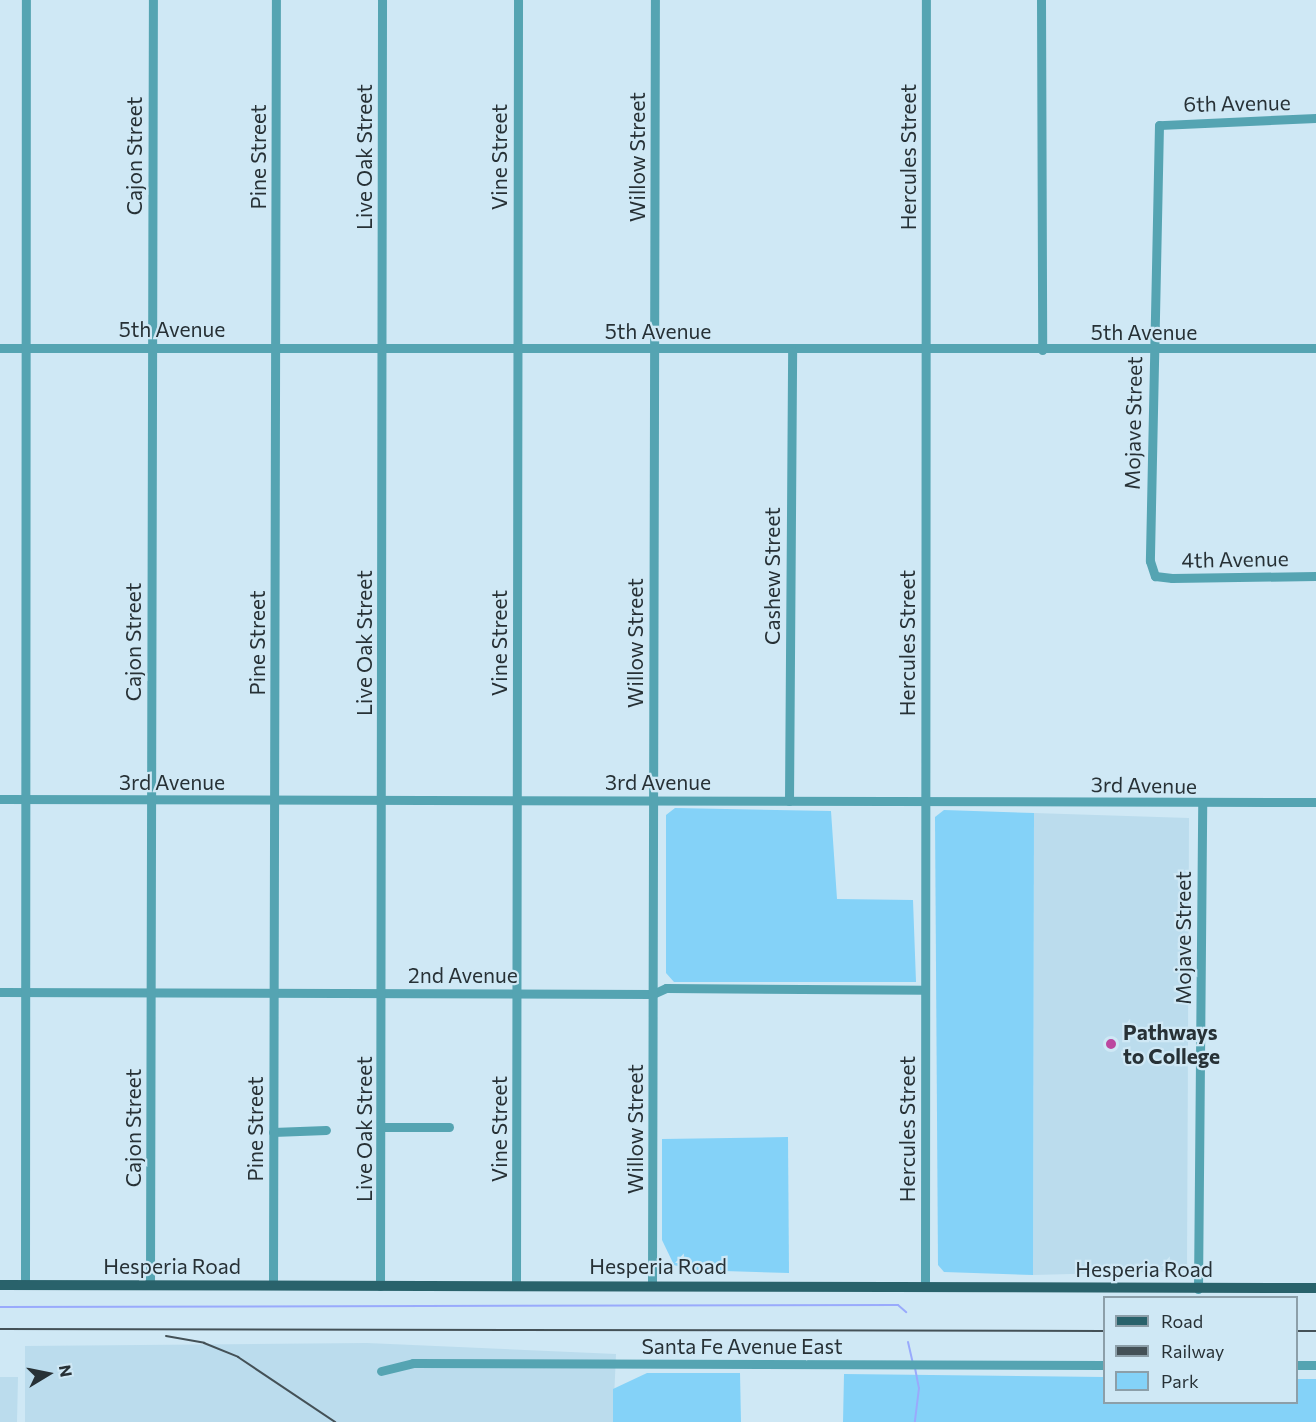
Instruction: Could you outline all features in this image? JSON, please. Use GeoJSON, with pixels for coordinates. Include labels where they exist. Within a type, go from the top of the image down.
{"type":"FeatureCollection","features":[{"type":"Feature","properties":{"kind":"main road","name":"Hesperia Road"},"geometry":{"type":"LineString","coordinates":[[0,1285],[1316,1288]]}},
{"type":"Feature","properties":{"kind":"street"},"geometry":{"type":"LineString","coordinates":[[25,1285],[27,0]]}},
{"type":"Feature","properties":{"kind":"street","name":"Cajon Street"},"geometry":{"type":"LineString","coordinates":[[150,1285],[153,0]]}},
{"type":"Feature","properties":{"kind":"street","name":"Pine Street"},"geometry":{"type":"LineString","coordinates":[[273,1285],[276,0]]}},
{"type":"Feature","properties":{"kind":"street","name":"Live Oak Street"},"geometry":{"type":"LineString","coordinates":[[380,1286],[383,1127],[382,0]]}},
{"type":"Feature","properties":{"kind":"street","name":"Vine Street"},"geometry":{"type":"LineString","coordinates":[[516,1286],[518,0]]}},
{"type":"Feature","properties":{"kind":"street","name":"Willow Street"},"geometry":{"type":"LineString","coordinates":[[652,1286],[655,0]]}},
{"type":"Feature","properties":{"kind":"street","name":"Hercules Street"},"geometry":{"type":"LineString","coordinates":[[925,1286],[926,0]]}},
{"type":"Feature","properties":{"kind":"street"},"geometry":{"type":"LineString","coordinates":[[1041,0],[1042,350]]}},
{"type":"Feature","properties":{"kind":"street","name":"6th Avenue"},"geometry":{"type":"LineString","coordinates":[[1159,125],[1316,117]]}},
{"type":"Feature","properties":{"kind":"street","name":"Mojave Street"},"geometry":{"type":"LineString","coordinates":[[1155,576],[1150,561],[1152,350],[1159,125]]}},
{"type":"Feature","properties":{"kind":"street","name":"5th Avenue"},"geometry":{"type":"LineString","coordinates":[[0,348],[152,346],[792,351],[1316,348]]}},
{"type":"Feature","properties":{"kind":"street","name":"Cashew Street"},"geometry":{"type":"LineString","coordinates":[[789,801],[792,351]]}},
{"type":"Feature","properties":{"kind":"street","name":"4th Avenue"},"geometry":{"type":"LineString","coordinates":[[1155,576],[1316,576]]}},
{"type":"Feature","properties":{"kind":"street","name":"3rd Avenue"},"geometry":{"type":"LineString","coordinates":[[0,800],[926,800],[1203,804],[1316,802]]}},
{"type":"Feature","properties":{"kind":"street","name":"Mojave Street"},"geometry":{"type":"LineString","coordinates":[[1198,1289],[1203,804]]}},
{"type":"Feature","properties":{"kind":"street","name":"2nd Avenue"},"geometry":{"type":"LineString","coordinates":[[0,992],[151,995],[274,992],[653,994],[666,988],[925,990]]}},
{"type":"Feature","properties":{"kind":"street"},"geometry":{"type":"LineString","coordinates":[[383,1127],[449,1127]]}},
{"type":"Feature","properties":{"kind":"street"},"geometry":{"type":"LineString","coordinates":[[273,1131],[326,1131]]}},
{"type":"Feature","properties":{"kind":"street","name":"Santa Fe Avenue East"},"geometry":{"type":"LineString","coordinates":[[381,1371],[413,1363],[1103,1365]]}},
{"type":"Feature","properties":{"kind":"street"},"geometry":{"type":"LineString","coordinates":[[1298,1365],[1316,1365]]}},
{"type":"Feature","properties":{"kind":"shaded area","name":"Pathways to College"},"geometry":{"type":"Polygon","coordinates":[[[1034,813],[1189,818],[1187,1271],[1033,1275],[1034,813]]]}},
{"type":"Feature","properties":{"kind":"shaded area"},"geometry":{"type":"Polygon","coordinates":[[[367,1343],[616,1354],[613,1422],[25,1422],[25,1346],[367,1343]]]}},
{"type":"Feature","properties":{"kind":"shaded area"},"geometry":{"type":"Polygon","coordinates":[[[0,1377],[18,1377],[17,1422],[0,1422],[0,1377]]]}},
{"type":"Feature","properties":{"kind":"green space"},"geometry":{"type":"Polygon","coordinates":[[[675,808],[831,811],[837,899],[913,900],[916,982],[674,982],[666,973],[666,815],[675,808]]]}},
{"type":"Feature","properties":{"kind":"green space"},"geometry":{"type":"Polygon","coordinates":[[[944,810],[1034,813],[1033,1275],[944,1272],[938,1265],[935,817],[944,810]]]}},
{"type":"Feature","properties":{"kind":"green space"},"geometry":{"type":"Polygon","coordinates":[[[788,1137],[789,1273],[692,1270],[674,1265],[662,1240],[662,1139],[788,1137]]]}},
{"type":"Feature","properties":{"kind":"green space"},"geometry":{"type":"Polygon","coordinates":[[[647,1373],[740,1373],[741,1422],[613,1422],[613,1389],[647,1373]]]}},
{"type":"Feature","properties":{"kind":"green space"},"geometry":{"type":"Polygon","coordinates":[[[844,1374],[1103,1377],[1103,1404],[1298,1404],[1298,1379],[1316,1379],[1316,1422],[843,1422],[844,1374]]]}},
{"type":"Feature","properties":{"kind":"waterway"},"geometry":{"type":"LineString","coordinates":[[0,1307],[898,1305],[906,1312]]}},
{"type":"Feature","properties":{"kind":"waterway"},"geometry":{"type":"LineString","coordinates":[[908,1342],[913,1363]]}},
{"type":"Feature","properties":{"kind":"waterway"},"geometry":{"type":"LineString","coordinates":[[915,1368],[919,1388],[915,1422]]}},
{"type":"Feature","properties":{"kind":"railway"},"geometry":{"type":"LineString","coordinates":[[0,1329],[1103,1331]]}},
{"type":"Feature","properties":{"kind":"railway"},"geometry":{"type":"LineString","coordinates":[[1298,1331],[1316,1331]]}},
{"type":"Feature","properties":{"kind":"railway"},"geometry":{"type":"LineString","coordinates":[[166,1336],[204,1343],[238,1357],[335,1422]]}},
{"type":"Feature","properties":{"kind":"place","name":"Pathways to College"},"geometry":{"type":"Point","coordinates":[1111,1044]}}]}
